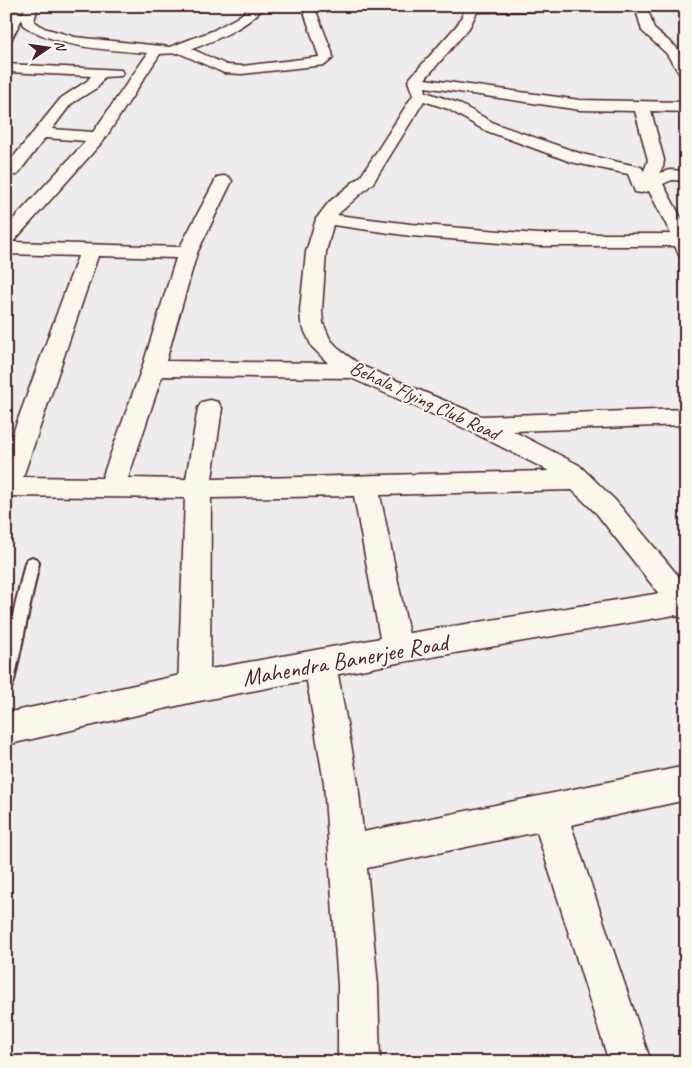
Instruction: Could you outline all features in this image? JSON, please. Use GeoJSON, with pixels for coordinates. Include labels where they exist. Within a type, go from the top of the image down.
{"type":"FeatureCollection","features":[{"type":"Feature","properties":{"kind":"street"},"geometry":{"type":"LineString","coordinates":[[32,6],[28,16],[28,23],[36,30],[93,44],[170,51],[182,49],[219,31],[259,6]]}},
{"type":"Feature","properties":{"kind":"street"},"geometry":{"type":"LineString","coordinates":[[182,49],[224,68],[242,70],[320,62],[326,58],[308,6]]}},
{"type":"Feature","properties":{"kind":"street"},"geometry":{"type":"LineString","coordinates":[[472,7],[600,6]]}},
{"type":"Feature","properties":{"kind":"street"},"geometry":{"type":"LineString","coordinates":[[641,6],[648,31],[671,50],[686,73]]}},
{"type":"Feature","properties":{"kind":"street","name":"Behala Flying Club Road"},"geometry":{"type":"LineString","coordinates":[[472,7],[464,25],[417,88],[367,179],[329,212],[325,219],[316,252],[311,310],[312,323],[320,342],[333,356],[354,371],[477,424],[552,461],[570,472],[606,507],[685,603]]}},
{"type":"Feature","properties":{"kind":"street"},"geometry":{"type":"LineString","coordinates":[[6,12],[18,14],[6,38]]}},
{"type":"Feature","properties":{"kind":"street"},"geometry":{"type":"LineString","coordinates":[[6,239],[98,137],[154,55]]}},
{"type":"Feature","properties":{"kind":"street"},"geometry":{"type":"LineString","coordinates":[[6,68],[140,74]]}},
{"type":"Feature","properties":{"kind":"street"},"geometry":{"type":"LineString","coordinates":[[11,171],[23,146],[42,133],[66,101],[93,84],[100,72]]}},
{"type":"Feature","properties":{"kind":"street"},"geometry":{"type":"LineString","coordinates":[[417,88],[580,106],[686,107]]}},
{"type":"Feature","properties":{"kind":"street"},"geometry":{"type":"LineString","coordinates":[[417,88],[490,128],[577,158],[635,171],[641,188]]}},
{"type":"Feature","properties":{"kind":"street"},"geometry":{"type":"LineString","coordinates":[[641,188],[655,167],[656,160],[642,107]]}},
{"type":"Feature","properties":{"kind":"street"},"geometry":{"type":"LineString","coordinates":[[42,133],[98,137]]}},
{"type":"Feature","properties":{"kind":"street"},"geometry":{"type":"LineString","coordinates":[[641,188],[670,175],[686,176]]}},
{"type":"Feature","properties":{"kind":"street"},"geometry":{"type":"LineString","coordinates":[[112,487],[153,368],[187,253],[223,181]]}},
{"type":"Feature","properties":{"kind":"street"},"geometry":{"type":"LineString","coordinates":[[325,219],[411,230],[538,240],[684,245],[653,181],[641,188]]}},
{"type":"Feature","properties":{"kind":"street"},"geometry":{"type":"LineString","coordinates":[[6,248],[187,253]]}},
{"type":"Feature","properties":{"kind":"street"},"geometry":{"type":"LineString","coordinates":[[90,250],[7,486],[198,488],[365,486],[577,480]]}},
{"type":"Feature","properties":{"kind":"street"},"geometry":{"type":"LineString","coordinates":[[153,368],[354,371]]}},
{"type":"Feature","properties":{"kind":"street"},"geometry":{"type":"LineString","coordinates":[[194,686],[198,488],[210,408]]}},
{"type":"Feature","properties":{"kind":"street"},"geometry":{"type":"LineString","coordinates":[[477,424],[686,417]]}},
{"type":"Feature","properties":{"kind":"street"},"geometry":{"type":"LineString","coordinates":[[365,486],[398,650]]}},
{"type":"Feature","properties":{"kind":"street","name":"Mahendra Banerjee Road"},"geometry":{"type":"LineString","coordinates":[[6,729],[194,686],[685,603]]}},
{"type":"Feature","properties":{"kind":"street"},"geometry":{"type":"LineString","coordinates":[[320,664],[341,783],[358,986],[359,1062]]}},
{"type":"Feature","properties":{"kind":"street"},"geometry":{"type":"LineString","coordinates":[[347,854],[686,783]]}},
{"type":"Feature","properties":{"kind":"street"},"geometry":{"type":"LineString","coordinates":[[549,812],[630,1062]]}},
{"type":"Feature","properties":{"kind":"lane"},"geometry":{"type":"LineString","coordinates":[[6,681],[32,563]]}}]}
